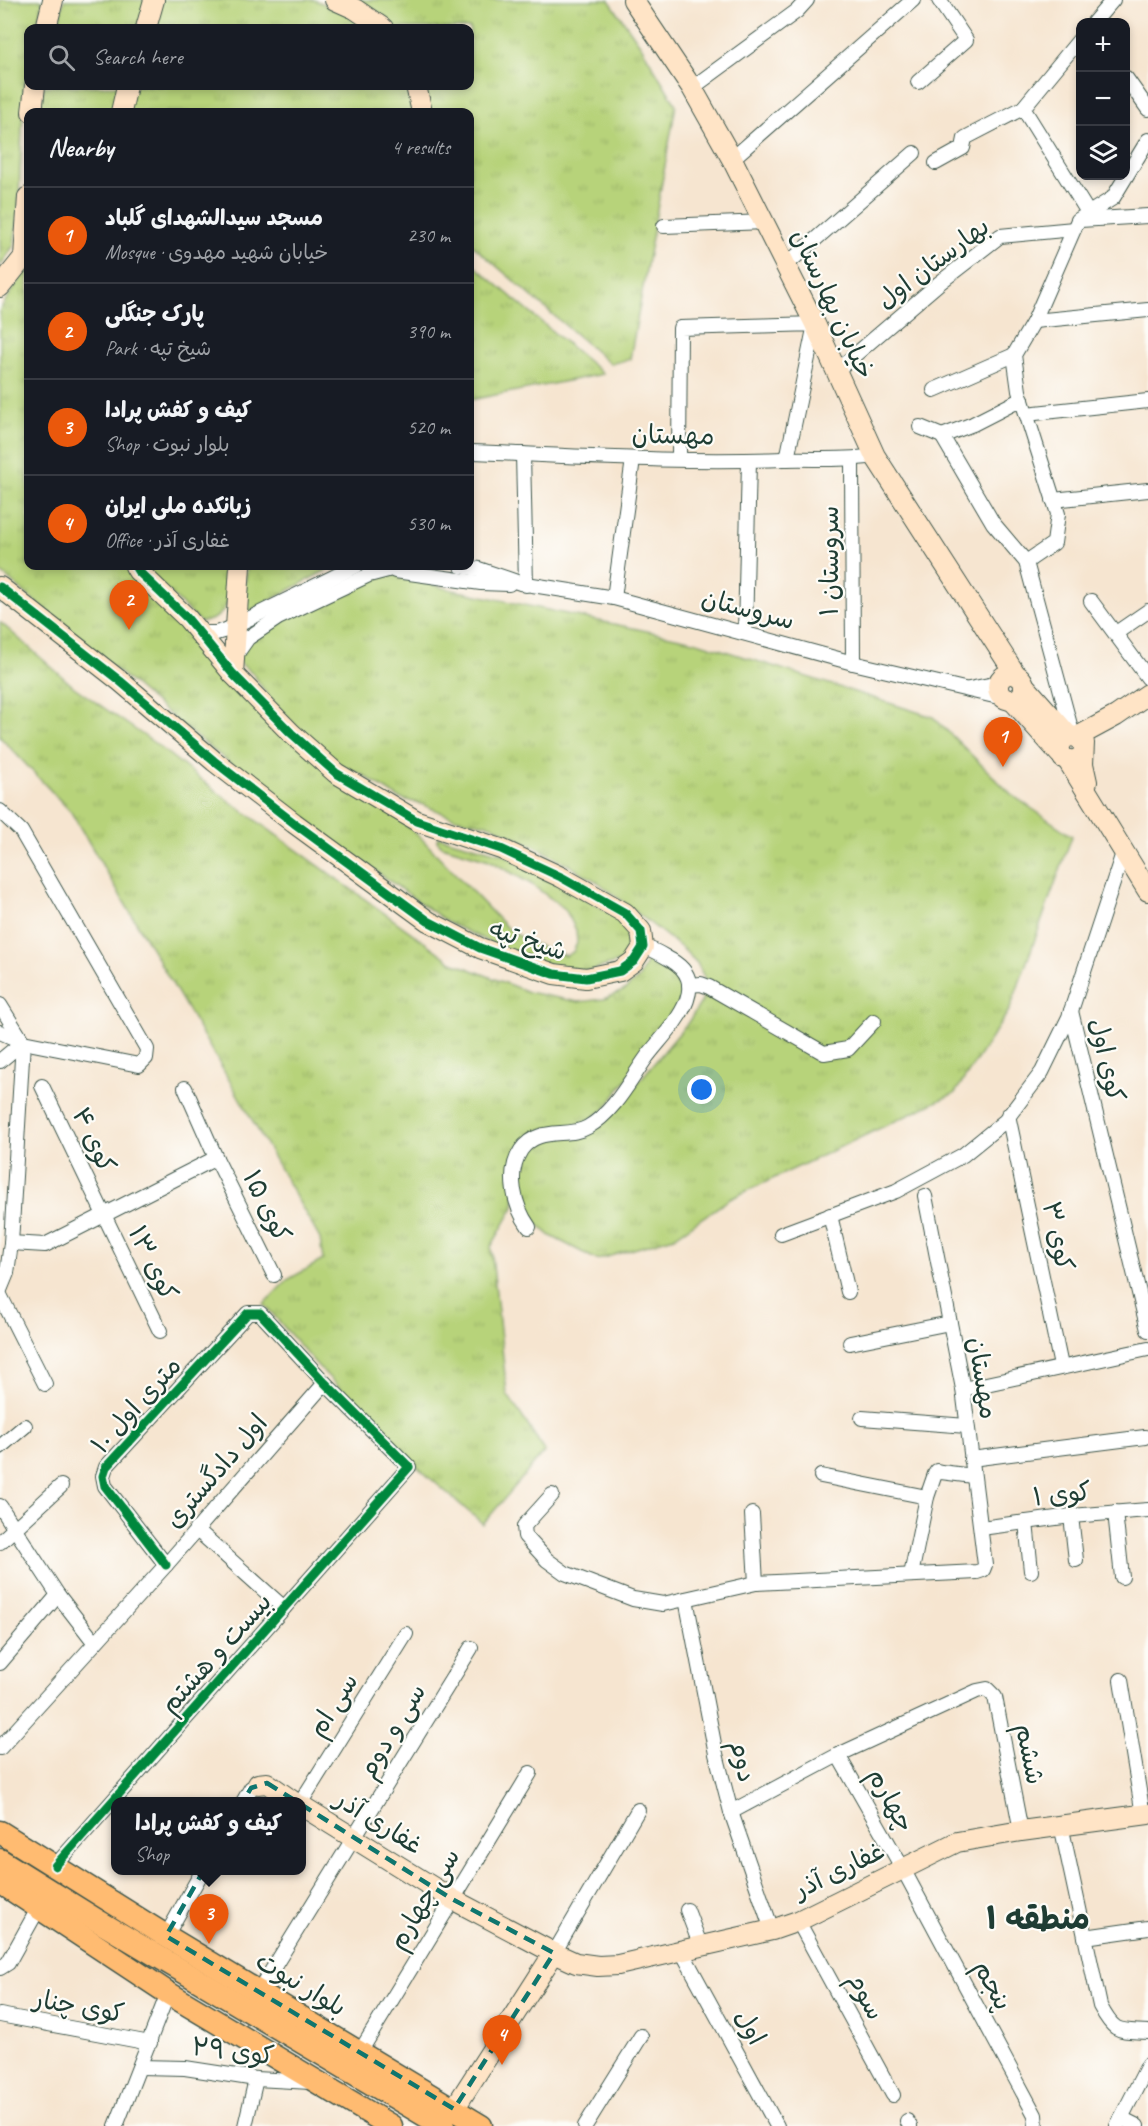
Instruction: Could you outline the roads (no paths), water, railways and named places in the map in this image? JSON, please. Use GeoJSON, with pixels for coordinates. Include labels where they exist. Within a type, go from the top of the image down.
{"type":"FeatureCollection","features":[{"type":"Feature","properties":{"kind":"main road","name":"بلوار نبوت"},"geometry":{"type":"LineString","coordinates":[[0,1832],[166,1936],[253,2000],[447,2120],[481,2126]]}},
{"type":"Feature","properties":{"kind":"main road","name":"بلوار نبوت"},"geometry":{"type":"LineString","coordinates":[[0,1860],[94,1919],[360,2052],[447,2120]]}},
{"type":"Feature","properties":{"kind":"main road"},"geometry":{"type":"LineString","coordinates":[[0,1882],[168,1993],[392,2126]]}},
{"type":"Feature","properties":{"kind":"street"},"geometry":{"type":"LineString","coordinates":[[47,24],[53,0]]}},
{"type":"Feature","properties":{"kind":"street"},"geometry":{"type":"LineString","coordinates":[[147,24],[154,0]]}},
{"type":"Feature","properties":{"kind":"street"},"geometry":{"type":"LineString","coordinates":[[335,0],[355,9],[377,24]]}},
{"type":"Feature","properties":{"kind":"street","name":"خیابان بهارستان"},"geometry":{"type":"LineString","coordinates":[[633,0],[692,88],[732,159],[815,324],[875,456],[986,631],[1010,687],[1074,747]]}},
{"type":"Feature","properties":{"kind":"street"},"geometry":{"type":"LineString","coordinates":[[692,88],[797,11],[807,0]]}},
{"type":"Feature","properties":{"kind":"street"},"geometry":{"type":"LineString","coordinates":[[732,159],[913,0]]}},
{"type":"Feature","properties":{"kind":"street"},"geometry":{"type":"LineString","coordinates":[[918,82],[966,40],[939,0]]}},
{"type":"Feature","properties":{"kind":"street"},"geometry":{"type":"LineString","coordinates":[[1097,18],[1113,0]]}},
{"type":"Feature","properties":{"kind":"street"},"geometry":{"type":"LineString","coordinates":[[936,163],[963,148],[965,138],[1023,108],[1076,44]]}},
{"type":"Feature","properties":{"kind":"street"},"geometry":{"type":"LineString","coordinates":[[1130,85],[1148,109]]}},
{"type":"Feature","properties":{"kind":"street"},"geometry":{"type":"LineString","coordinates":[[32,108],[35,90]]}},
{"type":"Feature","properties":{"kind":"street"},"geometry":{"type":"LineString","coordinates":[[122,108],[126,90]]}},
{"type":"Feature","properties":{"kind":"street"},"geometry":{"type":"LineString","coordinates":[[417,90],[421,108]]}},
{"type":"Feature","properties":{"kind":"street"},"geometry":{"type":"LineString","coordinates":[[1023,108],[1080,221]]}},
{"type":"Feature","properties":{"kind":"street"},"geometry":{"type":"LineString","coordinates":[[934,390],[1014,355],[1034,321],[1080,221],[1113,198],[1148,140]]}},
{"type":"Feature","properties":{"kind":"street"},"geometry":{"type":"LineString","coordinates":[[786,265],[914,153]]}},
{"type":"Feature","properties":{"kind":"street","name":"بهارستان اول"},"geometry":{"type":"LineString","coordinates":[[835,372],[938,284],[1000,236],[1080,221],[1148,216]]}},
{"type":"Feature","properties":{"kind":"street"},"geometry":{"type":"LineString","coordinates":[[664,226],[765,222]]}},
{"type":"Feature","properties":{"kind":"street"},"geometry":{"type":"LineString","coordinates":[[0,287],[24,257]]}},
{"type":"Feature","properties":{"kind":"street"},"geometry":{"type":"LineString","coordinates":[[1034,321],[1148,310]]}},
{"type":"Feature","properties":{"kind":"street"},"geometry":{"type":"LineString","coordinates":[[679,459],[680,328],[815,324],[787,459]]}},
{"type":"Feature","properties":{"kind":"street"},"geometry":{"type":"LineString","coordinates":[[1014,355],[1026,414],[1058,514],[1054,543],[1026,562]]}},
{"type":"Feature","properties":{"kind":"street"},"geometry":{"type":"LineString","coordinates":[[942,436],[973,424],[1022,399]]}},
{"type":"Feature","properties":{"kind":"street"},"geometry":{"type":"LineString","coordinates":[[1026,414],[1148,401]]}},
{"type":"Feature","properties":{"kind":"street"},"geometry":{"type":"LineString","coordinates":[[920,428],[942,436],[993,523],[1026,562],[1074,747],[1089,793],[1148,891]]}},
{"type":"Feature","properties":{"kind":"street","name":"مهستان"},"geometry":{"type":"LineString","coordinates":[[474,452],[749,461],[852,460],[875,456]]}},
{"type":"Feature","properties":{"kind":"street"},"geometry":{"type":"LineString","coordinates":[[523,454],[523,584]]}},
{"type":"Feature","properties":{"kind":"street"},"geometry":{"type":"LineString","coordinates":[[614,598],[633,459]]}},
{"type":"Feature","properties":{"kind":"street","name":"سروستان ۱"},"geometry":{"type":"LineString","coordinates":[[852,460],[853,663]]}},
{"type":"Feature","properties":{"kind":"street"},"geometry":{"type":"LineString","coordinates":[[745,633],[749,461]]}},
{"type":"Feature","properties":{"kind":"street"},"geometry":{"type":"LineString","coordinates":[[1053,500],[1148,490]]}},
{"type":"Feature","properties":{"kind":"street","name":"سروستان"},"geometry":{"type":"LineString","coordinates":[[474,568],[523,584]]}},
{"type":"Feature","properties":{"kind":"street"},"geometry":{"type":"LineString","coordinates":[[137,570],[234,665],[291,733],[336,773],[417,821],[501,849],[561,877],[625,913],[642,930],[643,947],[676,963],[684,971],[689,985],[688,999],[684,1009],[608,1112],[584,1129],[542,1135],[520,1151],[513,1175],[513,1188],[521,1216],[529,1227]]}},
{"type":"Feature","properties":{"kind":"street"},"geometry":{"type":"LineString","coordinates":[[234,665],[240,570]]}},
{"type":"Feature","properties":{"kind":"street"},"geometry":{"type":"LineString","coordinates":[[200,633],[216,633],[348,570]]}},
{"type":"Feature","properties":{"kind":"street","name":"سروستان"},"geometry":{"type":"LineString","coordinates":[[234,665],[248,638],[278,618],[369,575],[386,570]]}},
{"type":"Feature","properties":{"kind":"street","name":"سروستان"},"geometry":{"type":"LineString","coordinates":[[405,570],[482,583],[523,584],[614,598],[961,690],[1010,687]]}},
{"type":"Feature","properties":{"kind":"street","name":"شیخ تپه"},"geometry":{"type":"LineString","coordinates":[[0,587],[120,681],[232,775],[428,921],[480,948],[554,974],[586,978],[620,971],[634,961],[643,947]]}},
{"type":"Feature","properties":{"kind":"street"},"geometry":{"type":"LineString","coordinates":[[1091,601],[1148,678]]}},
{"type":"Feature","properties":{"kind":"street"},"geometry":{"type":"LineString","coordinates":[[1116,633],[1148,611]]}},
{"type":"Feature","properties":{"kind":"street"},"geometry":{"type":"LineString","coordinates":[[1074,747],[1148,694]]}},
{"type":"Feature","properties":{"kind":"street"},"geometry":{"type":"LineString","coordinates":[[0,811],[21,831],[147,1049],[146,1058],[139,1065],[23,1042],[0,1032]]}},
{"type":"Feature","properties":{"kind":"street"},"geometry":{"type":"LineString","coordinates":[[781,1234],[896,1191],[963,1155],[1005,1121],[1042,1072],[1071,1011],[1124,850]]}},
{"type":"Feature","properties":{"kind":"street"},"geometry":{"type":"LineString","coordinates":[[689,985],[701,984],[709,987],[824,1053],[848,1049],[874,1022]]}},
{"type":"Feature","properties":{"kind":"street"},"geometry":{"type":"LineString","coordinates":[[0,1005],[23,1042],[11,1243],[7,1273],[0,1290]]}},
{"type":"Feature","properties":{"kind":"street","name":"کوی اول"},"geometry":{"type":"LineString","coordinates":[[1071,1011],[1148,1330]]}},
{"type":"Feature","properties":{"kind":"street"},"geometry":{"type":"LineString","coordinates":[[0,1061],[23,1042]]}},
{"type":"Feature","properties":{"kind":"street","name":"کوی ۴"},"geometry":{"type":"LineString","coordinates":[[42,1086],[103,1215]]}},
{"type":"Feature","properties":{"kind":"street","name":"کوی ۱۵"},"geometry":{"type":"LineString","coordinates":[[185,1088],[216,1158],[274,1275]]}},
{"type":"Feature","properties":{"kind":"street","name":"کوی ۳"},"geometry":{"type":"LineString","coordinates":[[1008,1116],[1061,1366]]}},
{"type":"Feature","properties":{"kind":"street"},"geometry":{"type":"LineString","coordinates":[[11,1243],[45,1245],[216,1158]]}},
{"type":"Feature","properties":{"kind":"street","name":"مهستان"},"geometry":{"type":"LineString","coordinates":[[911,1575],[977,1572],[983,1570],[984,1565],[963,1389],[925,1196]]}},
{"type":"Feature","properties":{"kind":"street","name":"کوی ۱۳"},"geometry":{"type":"LineString","coordinates":[[103,1215],[160,1331]]}},
{"type":"Feature","properties":{"kind":"street"},"geometry":{"type":"LineString","coordinates":[[830,1215],[848,1292]]}},
{"type":"Feature","properties":{"kind":"street"},"geometry":{"type":"LineString","coordinates":[[0,1295],[45,1384]]}},
{"type":"Feature","properties":{"kind":"street","name":"۱۰ متری اول"},"geometry":{"type":"LineString","coordinates":[[166,1565],[105,1486],[103,1476],[106,1467],[248,1312],[260,1313],[325,1383]]}},
{"type":"Feature","properties":{"kind":"street"},"geometry":{"type":"LineString","coordinates":[[850,1343],[950,1323]]}},
{"type":"Feature","properties":{"kind":"street"},"geometry":{"type":"LineString","coordinates":[[963,1389],[1148,1349]]}},
{"type":"Feature","properties":{"kind":"street","name":"بیست و هشتم"},"geometry":{"type":"LineString","coordinates":[[116,1797],[410,1467],[325,1383]]}},
{"type":"Feature","properties":{"kind":"street","name":"اول دادگستری"},"geometry":{"type":"LineString","coordinates":[[0,1748],[166,1565],[325,1383]]}},
{"type":"Feature","properties":{"kind":"street"},"geometry":{"type":"LineString","coordinates":[[862,1418],[967,1426]]}},
{"type":"Feature","properties":{"kind":"street"},"geometry":{"type":"LineString","coordinates":[[0,1447],[25,1426]]}},
{"type":"Feature","properties":{"kind":"street"},"geometry":{"type":"LineString","coordinates":[[971,1459],[1145,1437]]}},
{"type":"Feature","properties":{"kind":"street"},"geometry":{"type":"LineString","coordinates":[[552,1495],[524,1526],[525,1536],[547,1560],[565,1573],[633,1599],[663,1604],[756,1583],[911,1575],[927,1497],[937,1471],[973,1476]]}},
{"type":"Feature","properties":{"kind":"street"},"geometry":{"type":"LineString","coordinates":[[821,1476],[927,1497]]}},
{"type":"Feature","properties":{"kind":"street"},"geometry":{"type":"LineString","coordinates":[[0,1542],[61,1486]]}},
{"type":"Feature","properties":{"kind":"street"},"geometry":{"type":"LineString","coordinates":[[0,1506],[58,1595],[95,1643]]}},
{"type":"Feature","properties":{"kind":"street","name":"کوی ۱"},"geometry":{"type":"LineString","coordinates":[[981,1528],[1071,1516],[1148,1510]]}},
{"type":"Feature","properties":{"kind":"street"},"geometry":{"type":"LineString","coordinates":[[1115,1512],[1122,1577]]}},
{"type":"Feature","properties":{"kind":"street"},"geometry":{"type":"LineString","coordinates":[[752,1514],[756,1583]]}},
{"type":"Feature","properties":{"kind":"street"},"geometry":{"type":"LineString","coordinates":[[1071,1516],[1076,1560]]}},
{"type":"Feature","properties":{"kind":"street"},"geometry":{"type":"LineString","coordinates":[[1026,1522],[1031,1571]]}},
{"type":"Feature","properties":{"kind":"street"},"geometry":{"type":"LineString","coordinates":[[196,1529],[284,1608]]}},
{"type":"Feature","properties":{"kind":"street"},"geometry":{"type":"LineString","coordinates":[[0,1663],[58,1595]]}},
{"type":"Feature","properties":{"kind":"street","name":"دوم"},"geometry":{"type":"LineString","coordinates":[[686,1599],[716,1754],[730,1812],[772,1930]]}},
{"type":"Feature","properties":{"kind":"street","name":"سی ام"},"geometry":{"type":"LineString","coordinates":[[304,1797],[406,1634]]}},
{"type":"Feature","properties":{"kind":"street","name":"سی و دوم"},"geometry":{"type":"LineString","coordinates":[[253,2000],[471,1648]]}},
{"type":"Feature","properties":{"kind":"street"},"geometry":{"type":"LineString","coordinates":[[1121,1680],[1145,1815]]}},
{"type":"Feature","properties":{"kind":"street","name":"ششم"},"geometry":{"type":"LineString","coordinates":[[838,1755],[977,1691],[987,1689],[995,1697],[1021,1831]]}},
{"type":"Feature","properties":{"kind":"street"},"geometry":{"type":"LineString","coordinates":[[730,1812],[838,1755]]}},
{"type":"Feature","properties":{"kind":"street","name":"چهارم"},"geometry":{"type":"LineString","coordinates":[[838,1755],[903,1869]]}},
{"type":"Feature","properties":{"kind":"street","name":"سی چهارم"},"geometry":{"type":"LineString","coordinates":[[360,2052],[530,1773]]}},
{"type":"Feature","properties":{"kind":"street","name":"غفاری آذر"},"geometry":{"type":"LineString","coordinates":[[258,1784],[267,1783],[287,1797]]}},
{"type":"Feature","properties":{"kind":"street"},"geometry":{"type":"LineString","coordinates":[[246,1797],[251,1788],[258,1784]]}},
{"type":"Feature","properties":{"kind":"street","name":"بیست و هشتم"},"geometry":{"type":"LineString","coordinates":[[55,1866],[111,1803]]}},
{"type":"Feature","properties":{"kind":"street","name":"غفاری آذر"},"geometry":{"type":"LineString","coordinates":[[306,1809],[452,1899],[555,1953],[576,1962],[598,1966],[639,1962],[772,1930],[798,1921],[957,1842],[1145,1815]]}},
{"type":"Feature","properties":{"kind":"street"},"geometry":{"type":"LineString","coordinates":[[447,2120],[555,1953],[638,1810]]}},
{"type":"Feature","properties":{"kind":"street"},"geometry":{"type":"LineString","coordinates":[[1061,1826],[1100,2006],[1110,2024],[1122,2031],[1148,2032]]}},
{"type":"Feature","properties":{"kind":"street","name":"پنجم"},"geometry":{"type":"LineString","coordinates":[[903,1869],[1035,2115],[1036,2126]]}},
{"type":"Feature","properties":{"kind":"street"},"geometry":{"type":"LineString","coordinates":[[166,1936],[200,1875]]}},
{"type":"Feature","properties":{"kind":"street"},"geometry":{"type":"LineString","coordinates":[[0,1968],[8,1963],[38,1909]]}},
{"type":"Feature","properties":{"kind":"street"},"geometry":{"type":"LineString","coordinates":[[687,1910],[701,1947]]}},
{"type":"Feature","properties":{"kind":"street","name":"سوم"},"geometry":{"type":"LineString","coordinates":[[798,1921],[892,2095]]}},
{"type":"Feature","properties":{"kind":"street"},"geometry":{"type":"LineString","coordinates":[[1085,1936],[1148,1928]]}},
{"type":"Feature","properties":{"kind":"street","name":"اول"},"geometry":{"type":"LineString","coordinates":[[682,1952],[777,2126]]}},
{"type":"Feature","properties":{"kind":"street"},"geometry":{"type":"LineString","coordinates":[[116,2126],[168,1993]]}},
{"type":"Feature","properties":{"kind":"street","name":"کوی چنار"},"geometry":{"type":"LineString","coordinates":[[0,2015],[150,2043]]}},
{"type":"Feature","properties":{"kind":"street"},"geometry":{"type":"LineString","coordinates":[[585,2126],[641,2036]]}},
{"type":"Feature","properties":{"kind":"street","name":"کوی ۲۹"},"geometry":{"type":"LineString","coordinates":[[140,2067],[184,2068],[256,2079],[320,2083]]}},
{"type":"Feature","properties":{"kind":"street"},"geometry":{"type":"LineString","coordinates":[[1137,2126],[1119,2122],[1146,2072]]}},
{"type":"Feature","properties":{"kind":"street"},"geometry":{"type":"LineString","coordinates":[[245,2126],[256,2079]]}},
{"type":"Feature","properties":{"kind":"place","name":"پارک جنگلی"},"geometry":{"type":"Point","coordinates":[129,630]}},
{"type":"Feature","properties":{"kind":"place","name":"مسجد سیدالشهدای گلباد"},"geometry":{"type":"Point","coordinates":[1003,767]}},
{"type":"Feature","properties":{"kind":"place","name":"کیف و کفش پرادا"},"geometry":{"type":"Point","coordinates":[209,1944]}},
{"type":"Feature","properties":{"kind":"place","name":"زبانکده ملی ایران"},"geometry":{"type":"Point","coordinates":[502,2065]}},
{"type":"Feature","properties":{"kind":"district","name":"منطقه ۱"},"geometry":{"type":"Point","coordinates":[1038,1918]}}]}
